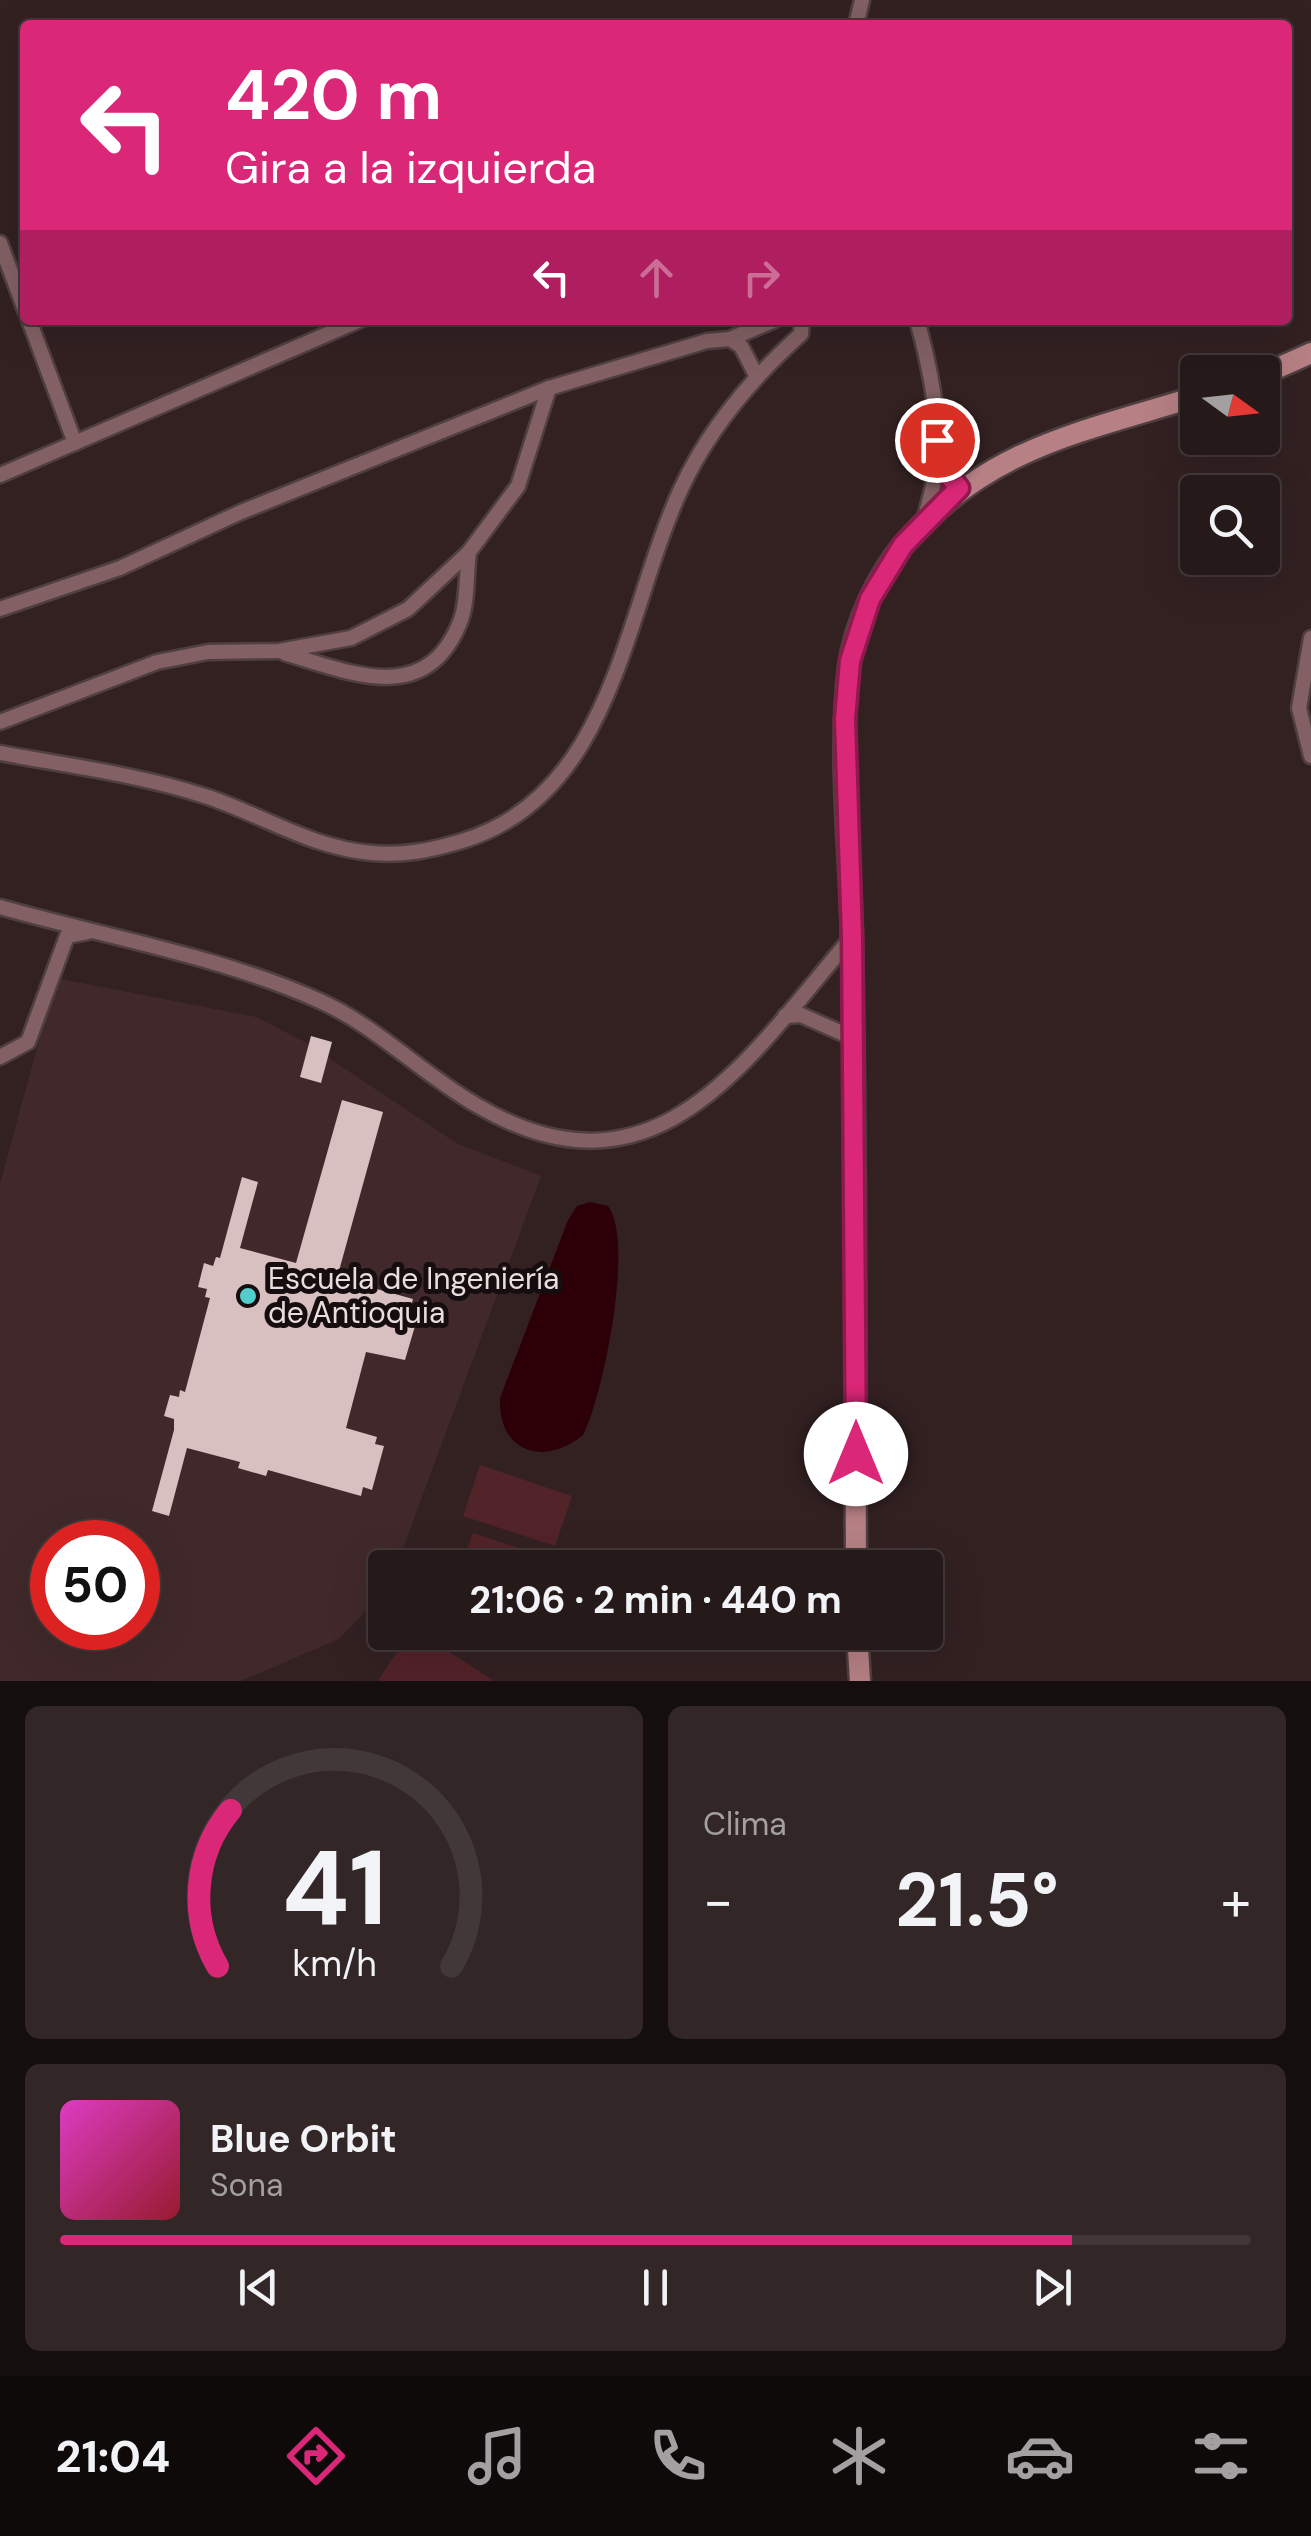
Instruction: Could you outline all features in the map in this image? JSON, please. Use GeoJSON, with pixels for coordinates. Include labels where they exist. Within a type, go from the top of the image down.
{"type":"FeatureCollection","features":[{"type":"Feature","properties":{"kind":"main road"},"geometry":{"type":"LineString","coordinates":[[1280,367],[1311,354]]}},
{"type":"Feature","properties":{"kind":"main road"},"geometry":{"type":"LineString","coordinates":[[856,1550],[852,937],[845,719],[850,661],[870,599],[903,545],[959,488],[1032,448],[1180,402]]}},
{"type":"Feature","properties":{"kind":"main road"},"geometry":{"type":"LineString","coordinates":[[858,1650],[860,1681]]}},
{"type":"Feature","properties":{"kind":"street"},"geometry":{"type":"LineString","coordinates":[[0,243],[20,297]]}},
{"type":"Feature","properties":{"kind":"street"},"geometry":{"type":"LineString","coordinates":[[30,325],[75,443]]}},
{"type":"Feature","properties":{"kind":"street"},"geometry":{"type":"LineString","coordinates":[[0,475],[348,325]]}},
{"type":"Feature","properties":{"kind":"street"},"geometry":{"type":"LineString","coordinates":[[0,609],[120,568],[241,512],[549,388],[707,341],[730,339],[763,325]]}},
{"type":"Feature","properties":{"kind":"street"},"geometry":{"type":"LineString","coordinates":[[0,753],[154,781],[209,798],[339,849],[405,855],[474,837],[502,824],[526,811],[580,752],[601,710],[682,484],[756,375],[800,334],[801,325]]}},
{"type":"Feature","properties":{"kind":"street"},"geometry":{"type":"LineString","coordinates":[[918,325],[926,354],[938,462],[924,524]]}},
{"type":"Feature","properties":{"kind":"street"},"geometry":{"type":"LineString","coordinates":[[730,339],[741,346],[756,375]]}},
{"type":"Feature","properties":{"kind":"street"},"geometry":{"type":"LineString","coordinates":[[0,722],[157,662],[208,652],[278,651],[350,638],[408,609],[469,552],[518,486],[549,388]]}},
{"type":"Feature","properties":{"kind":"street"},"geometry":{"type":"LineString","coordinates":[[938,462],[959,488]]}},
{"type":"Feature","properties":{"kind":"street"},"geometry":{"type":"LineString","coordinates":[[278,651],[371,679],[403,679],[441,654],[461,621],[469,552]]}},
{"type":"Feature","properties":{"kind":"street"},"geometry":{"type":"LineString","coordinates":[[1311,638],[1299,708],[1311,756]]}},
{"type":"Feature","properties":{"kind":"street"},"geometry":{"type":"LineString","coordinates":[[0,907],[93,931],[320,1002],[476,1106],[513,1124],[559,1139],[601,1141],[642,1134],[685,1114],[718,1091],[852,937]]}},
{"type":"Feature","properties":{"kind":"street"},"geometry":{"type":"LineString","coordinates":[[0,1057],[28,1042],[67,936],[93,931]]}},
{"type":"Feature","properties":{"kind":"street"},"geometry":{"type":"LineString","coordinates":[[785,1016],[800,1016],[852,1038]]}},
{"type":"Feature","properties":{"kind":"shaded area","name":"Escuela de Ingeniería de Antioquia"},"geometry":{"type":"Polygon","coordinates":[[[56,978],[256,1017],[305,1042],[456,1143],[541,1176],[402,1550],[368,1550],[368,1609],[339,1639],[241,1681],[0,1681],[0,1184],[56,978]]]}},
{"type":"Feature","properties":{"kind":"shaded area"},"geometry":{"type":"Polygon","coordinates":[[[590,1202],[608,1206],[618,1251],[613,1319],[599,1388],[583,1435],[553,1450],[526,1449],[507,1431],[500,1398],[568,1220],[577,1206],[590,1202]]]}},
{"type":"Feature","properties":{"kind":"shaded area"},"geometry":{"type":"Polygon","coordinates":[[[480,1465],[572,1496],[555,1546],[463,1516],[480,1465]]]}},
{"type":"Feature","properties":{"kind":"shaded area"},"geometry":{"type":"Polygon","coordinates":[[[473,1533],[525,1550],[467,1550],[473,1533]]]}},
{"type":"Feature","properties":{"kind":"shaded area"},"geometry":{"type":"Polygon","coordinates":[[[398,1650],[446,1650],[494,1681],[378,1681],[398,1650]]]}},
{"type":"Feature","properties":{"kind":"building"},"geometry":{"type":"Polygon","coordinates":[[[311,1036],[332,1042],[321,1083],[300,1077],[311,1036]]]}},
{"type":"Feature","properties":{"kind":"building"},"geometry":{"type":"Polygon","coordinates":[[[342,1100],[383,1112],[337,1278],[413,1299],[411,1306],[420,1309],[405,1360],[366,1352],[346,1428],[377,1437],[375,1444],[384,1446],[372,1490],[363,1487],[361,1496],[268,1470],[266,1476],[238,1468],[240,1462],[187,1448],[169,1516],[152,1511],[174,1430],[174,1419],[164,1416],[170,1395],[179,1397],[180,1390],[185,1392],[210,1298],[205,1297],[207,1289],[198,1287],[204,1263],[213,1266],[216,1257],[220,1258],[242,1177],[258,1182],[240,1248],[296,1263],[342,1100]]]}},
{"type":"Feature","properties":{"kind":"place","name":"Escuela de Ingeniería de Antioquia"},"geometry":{"type":"Point","coordinates":[248,1296]}},
{"type":"Feature","properties":{"kind":"route"},"geometry":{"type":"LineString","coordinates":[[856,1454],[852,937],[845,719],[850,661],[870,599],[903,545],[959,488],[938,462],[937,440]]}}]}
